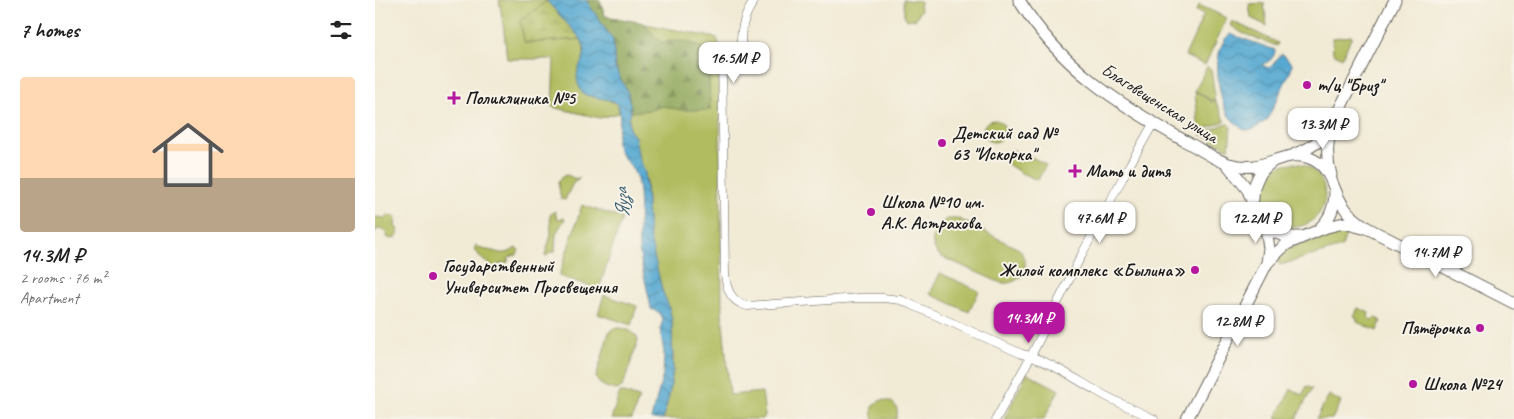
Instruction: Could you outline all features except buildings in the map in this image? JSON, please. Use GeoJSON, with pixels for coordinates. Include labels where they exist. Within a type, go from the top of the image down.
{"type":"FeatureCollection","features":[{"type":"Feature","properties":{"kind":"main road","name":"Благовещенская улица"},"geometry":{"type":"LineString","coordinates":[[1019,0],[1035,24],[1071,65],[1103,91],[1153,124],[1227,164]]}},
{"type":"Feature","properties":{"kind":"main road"},"geometry":{"type":"LineString","coordinates":[[1293,155],[1316,143],[1332,124],[1395,0]]}},
{"type":"Feature","properties":{"kind":"main road"},"geometry":{"type":"LineString","coordinates":[[1261,221],[1268,228],[1284,236],[1299,237],[1312,233],[1328,220],[1333,211],[1335,201],[1327,158],[1332,124]]}},
{"type":"Feature","properties":{"kind":"main road"},"geometry":{"type":"LineString","coordinates":[[1227,164],[1253,166],[1293,155],[1305,156],[1314,160],[1321,165],[1333,184],[1348,214],[1369,229],[1514,303]]}},
{"type":"Feature","properties":{"kind":"main road"},"geometry":{"type":"LineString","coordinates":[[1253,202],[1253,190],[1256,181],[1260,173],[1273,161]]}},
{"type":"Feature","properties":{"kind":"main road"},"geometry":{"type":"LineString","coordinates":[[1227,164],[1243,182],[1266,229],[1269,239],[1267,264]]}},
{"type":"Feature","properties":{"kind":"main road"},"geometry":{"type":"LineString","coordinates":[[1187,419],[1267,264],[1280,250],[1287,244],[1327,227],[1344,223],[1369,229]]}},
{"type":"Feature","properties":{"kind":"street"},"geometry":{"type":"LineString","coordinates":[[741,43],[743,22],[755,0]]}},
{"type":"Feature","properties":{"kind":"street"},"geometry":{"type":"LineString","coordinates":[[722,57],[725,274],[728,290],[734,299],[747,306],[859,298],[898,300],[1022,354],[1031,356],[1153,419]]}},
{"type":"Feature","properties":{"kind":"street"},"geometry":{"type":"LineString","coordinates":[[996,419],[1153,124]]}},
{"type":"Feature","properties":{"kind":"green space"},"geometry":{"type":"Polygon","coordinates":[[[499,0],[546,0],[520,21],[525,43],[581,39],[584,54],[579,70],[610,101],[616,104],[619,113],[600,118],[552,107],[554,59],[507,59],[499,0]]]}},
{"type":"Feature","properties":{"kind":"green space"},"geometry":{"type":"Polygon","coordinates":[[[586,0],[600,0],[605,16],[644,23],[660,42],[689,42],[707,52],[713,58],[709,77],[710,110],[681,110],[663,106],[651,110],[631,112],[628,93],[615,68],[613,40],[586,0]]]}},
{"type":"Feature","properties":{"kind":"green space"},"geometry":{"type":"Polygon","coordinates":[[[903,0],[921,1],[919,6],[921,9],[915,20],[907,20],[904,15],[903,0]]]}},
{"type":"Feature","properties":{"kind":"green space"},"geometry":{"type":"Polygon","coordinates":[[[547,1],[581,39],[525,43],[520,21],[547,1]]]}},
{"type":"Feature","properties":{"kind":"green space"},"geometry":{"type":"Polygon","coordinates":[[[1264,3],[1267,26],[1251,18],[1249,4],[1264,3]]]}},
{"type":"Feature","properties":{"kind":"green space"},"geometry":{"type":"Polygon","coordinates":[[[1199,5],[1227,18],[1205,65],[1185,56],[1204,14],[1196,11],[1199,5]]]}},
{"type":"Feature","properties":{"kind":"green space"},"geometry":{"type":"Polygon","coordinates":[[[605,16],[717,38],[719,44],[722,313],[730,395],[762,392],[765,415],[763,419],[663,419],[673,369],[672,321],[650,242],[646,178],[637,152],[635,137],[629,129],[630,103],[604,28],[605,16]]]}},
{"type":"Feature","properties":{"kind":"green space"},"geometry":{"type":"Polygon","coordinates":[[[1232,21],[1278,43],[1277,46],[1242,33],[1230,25],[1232,21]]]}},
{"type":"Feature","properties":{"kind":"green space"},"geometry":{"type":"Polygon","coordinates":[[[1352,36],[1342,58],[1333,53],[1332,38],[1352,36]]]}},
{"type":"Feature","properties":{"kind":"green space"},"geometry":{"type":"Polygon","coordinates":[[[1207,67],[1211,69],[1215,96],[1212,101],[1195,90],[1207,67]]]}},
{"type":"Feature","properties":{"kind":"green space"},"geometry":{"type":"Polygon","coordinates":[[[1195,91],[1212,102],[1214,99],[1225,121],[1199,131],[1195,91]]]}},
{"type":"Feature","properties":{"kind":"green space"},"geometry":{"type":"Polygon","coordinates":[[[990,120],[998,120],[1005,127],[1005,135],[998,142],[990,142],[983,135],[983,127],[990,120]]]}},
{"type":"Feature","properties":{"kind":"green space"},"geometry":{"type":"Polygon","coordinates":[[[1227,123],[1231,127],[1229,149],[1201,134],[1227,123]]]}},
{"type":"Feature","properties":{"kind":"green space"},"geometry":{"type":"Polygon","coordinates":[[[1012,150],[1030,156],[1046,165],[1038,180],[1021,173],[1006,163],[1012,150]]]}},
{"type":"Feature","properties":{"kind":"green space"},"geometry":{"type":"Polygon","coordinates":[[[1287,163],[1299,163],[1316,172],[1323,183],[1325,195],[1323,207],[1316,218],[1299,227],[1287,227],[1275,222],[1266,213],[1261,201],[1261,189],[1266,177],[1275,168],[1287,163]]]}},
{"type":"Feature","properties":{"kind":"green space"},"geometry":{"type":"Polygon","coordinates":[[[567,175],[576,179],[579,177],[573,183],[565,200],[561,199],[558,182],[563,176],[567,175]]]}},
{"type":"Feature","properties":{"kind":"green space"},"geometry":{"type":"Polygon","coordinates":[[[582,205],[622,218],[599,289],[559,276],[582,205]]]}},
{"type":"Feature","properties":{"kind":"green space"},"geometry":{"type":"Polygon","coordinates":[[[555,211],[557,218],[564,217],[565,219],[556,233],[555,252],[551,252],[546,257],[551,235],[550,215],[555,211]]]}},
{"type":"Feature","properties":{"kind":"green space"},"geometry":{"type":"Polygon","coordinates":[[[387,215],[396,217],[395,226],[398,230],[398,235],[395,238],[387,237],[386,232],[382,229],[377,229],[375,232],[375,217],[385,218],[387,215]]]}},
{"type":"Feature","properties":{"kind":"green space"},"geometry":{"type":"Polygon","coordinates":[[[948,219],[959,219],[1019,249],[1025,262],[1025,268],[1020,278],[1008,283],[1001,283],[940,256],[934,246],[933,235],[938,226],[948,219]]]}},
{"type":"Feature","properties":{"kind":"green space"},"geometry":{"type":"Polygon","coordinates":[[[1349,226],[1342,247],[1280,265],[1276,261],[1285,251],[1300,243],[1317,240],[1329,231],[1349,226]]]}},
{"type":"Feature","properties":{"kind":"green space"},"geometry":{"type":"Polygon","coordinates":[[[476,245],[482,249],[502,253],[516,248],[519,250],[516,256],[514,255],[509,258],[507,263],[502,263],[496,267],[481,258],[474,250],[476,245]]]}},
{"type":"Feature","properties":{"kind":"green space"},"geometry":{"type":"Polygon","coordinates":[[[940,273],[979,291],[969,312],[930,294],[940,273]]]}},
{"type":"Feature","properties":{"kind":"green space"},"geometry":{"type":"Polygon","coordinates":[[[604,295],[637,306],[631,325],[598,314],[604,295]]]}},
{"type":"Feature","properties":{"kind":"green space"},"geometry":{"type":"Polygon","coordinates":[[[1358,308],[1369,313],[1368,317],[1371,320],[1375,317],[1381,321],[1377,331],[1357,322],[1357,318],[1354,316],[1358,308]]]}},
{"type":"Feature","properties":{"kind":"green space"},"geometry":{"type":"Polygon","coordinates":[[[614,328],[629,330],[638,341],[623,386],[617,390],[601,385],[596,377],[609,332],[614,328]]]}},
{"type":"Feature","properties":{"kind":"green space"},"geometry":{"type":"Polygon","coordinates":[[[1027,373],[1059,390],[1044,419],[1004,419],[1027,373]]]}},
{"type":"Feature","properties":{"kind":"green space"},"geometry":{"type":"Polygon","coordinates":[[[1307,386],[1312,389],[1296,419],[1276,418],[1291,389],[1302,395],[1307,386]]]}},
{"type":"Feature","properties":{"kind":"green space"},"geometry":{"type":"Polygon","coordinates":[[[620,392],[639,398],[632,419],[611,419],[620,392]]]}},
{"type":"Feature","properties":{"kind":"green space"},"geometry":{"type":"Polygon","coordinates":[[[1329,395],[1341,402],[1332,419],[1316,419],[1329,395]]]}},
{"type":"Feature","properties":{"kind":"green space"},"geometry":{"type":"Polygon","coordinates":[[[882,400],[890,401],[895,405],[897,411],[896,419],[874,419],[873,407],[882,400]]]}},
{"type":"Feature","properties":{"kind":"water"},"geometry":{"type":"Polygon","coordinates":[[[546,0],[586,0],[613,40],[615,68],[628,93],[631,112],[629,129],[635,137],[639,158],[645,173],[649,234],[662,290],[672,321],[673,369],[663,419],[651,419],[663,375],[664,352],[660,329],[663,320],[659,312],[651,309],[642,269],[639,245],[640,204],[637,179],[618,148],[617,139],[620,116],[618,105],[612,101],[582,93],[577,78],[585,51],[584,46],[581,39],[546,0]]]}},
{"type":"Feature","properties":{"kind":"water"},"geometry":{"type":"Polygon","coordinates":[[[1230,34],[1275,50],[1271,59],[1262,64],[1264,66],[1271,67],[1281,54],[1292,64],[1291,70],[1267,120],[1252,130],[1244,130],[1227,113],[1219,89],[1218,58],[1220,48],[1230,34]]]}},
{"type":"Feature","properties":{"kind":"place","name":"т/ц \"Бриз\""},"geometry":{"type":"Point","coordinates":[1307,85]}},
{"type":"Feature","properties":{"kind":"place","name":"Поликлиника №5"},"geometry":{"type":"Point","coordinates":[454,98]}},
{"type":"Feature","properties":{"kind":"place","name":"Детский сад № 63 \"Искорка\""},"geometry":{"type":"Point","coordinates":[942,143]}},
{"type":"Feature","properties":{"kind":"place","name":"Мать и дитя"},"geometry":{"type":"Point","coordinates":[1075,171]}},
{"type":"Feature","properties":{"kind":"place","name":"Школа №10 им. А.К. Астрахова"},"geometry":{"type":"Point","coordinates":[871,212]}},
{"type":"Feature","properties":{"kind":"place","name":"Жилой комплекс «Былина»"},"geometry":{"type":"Point","coordinates":[1195,270]}},
{"type":"Feature","properties":{"kind":"place","name":"Государственный Университет Просвещения"},"geometry":{"type":"Point","coordinates":[433,276]}},
{"type":"Feature","properties":{"kind":"place","name":"Пятёрочка"},"geometry":{"type":"Point","coordinates":[1480,328]}},
{"type":"Feature","properties":{"kind":"place","name":"Школа №24"},"geometry":{"type":"Point","coordinates":[1413,384]}},
{"type":"Feature","properties":{"kind":"water label","name":"Яуза"},"geometry":{"type":"Point","coordinates":[622,203]}}]}
